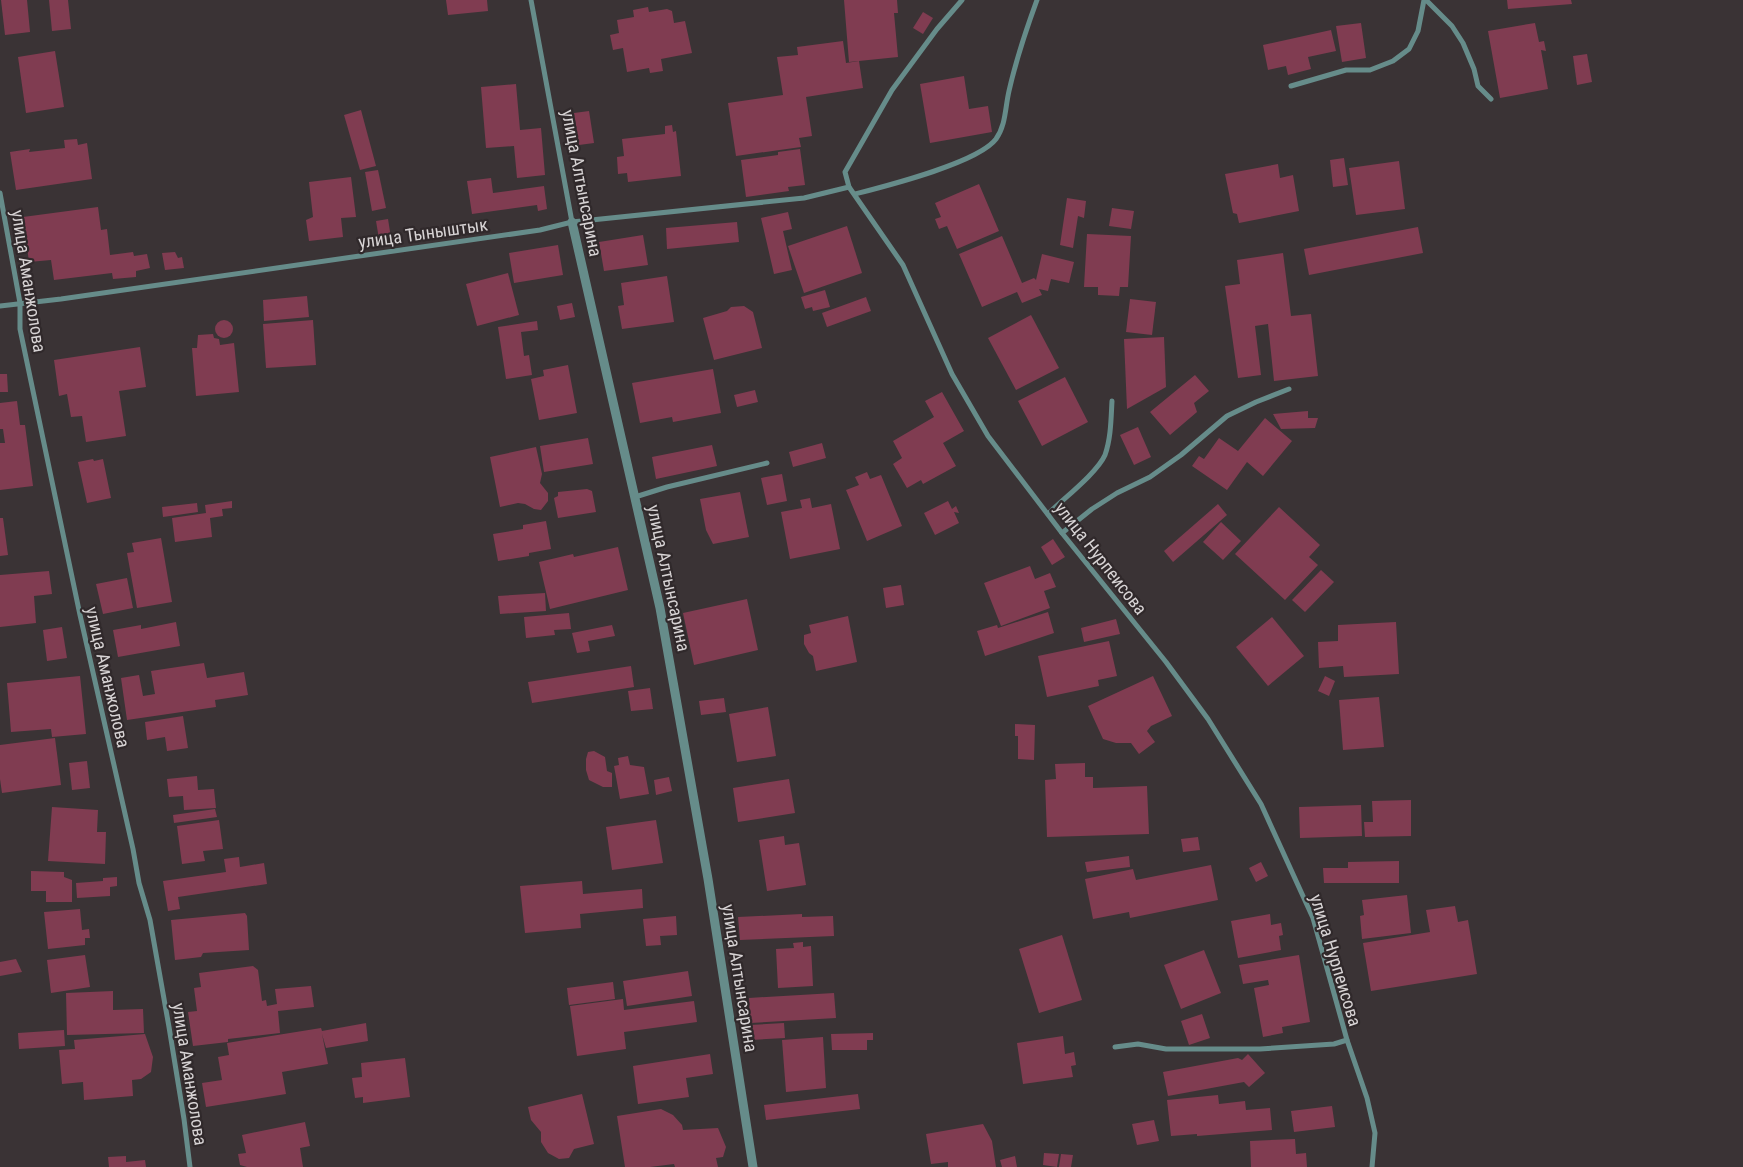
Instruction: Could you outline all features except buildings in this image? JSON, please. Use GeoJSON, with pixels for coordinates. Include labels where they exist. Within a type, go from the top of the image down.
{"type":"FeatureCollection","features":[{"type":"Feature","properties":{"kind":"street","name":"улица Алтынсарина"},"geometry":{"type":"LineString","coordinates":[[531,0],[572,222],[660,608],[708,879],[753,1167]]}},
{"type":"Feature","properties":{"kind":"street"},"geometry":{"type":"LineString","coordinates":[[849,187],[845,172],[892,90],[962,0]]}},
{"type":"Feature","properties":{"kind":"street"},"geometry":{"type":"LineString","coordinates":[[855,194],[956,163],[983,150],[996,140],[1003,126],[1009,92],[1037,0]]}},
{"type":"Feature","properties":{"kind":"street"},"geometry":{"type":"LineString","coordinates":[[1291,86],[1346,70],[1370,70],[1393,61],[1408,50],[1418,31],[1425,0]]}},
{"type":"Feature","properties":{"kind":"street"},"geometry":{"type":"LineString","coordinates":[[1425,0],[1452,26],[1463,43],[1474,69],[1478,86],[1491,99]]}},
{"type":"Feature","properties":{"kind":"street","name":"улица Тыныштык"},"geometry":{"type":"LineString","coordinates":[[0,306],[521,233],[572,222],[804,198],[849,187]]}},
{"type":"Feature","properties":{"kind":"street","name":"улица Нурпеисова"},"geometry":{"type":"LineString","coordinates":[[849,187],[903,265],[952,374],[988,436],[1062,533],[1172,669],[1208,719],[1262,804],[1313,918],[1347,1040],[1367,1098],[1375,1133],[1372,1167]]}},
{"type":"Feature","properties":{"kind":"street","name":"улица Аманжолова"},"geometry":{"type":"LineString","coordinates":[[0,193],[20,303],[20,329],[61,528],[133,848],[139,883],[150,920],[172,1046],[190,1167]]}},
{"type":"Feature","properties":{"kind":"street"},"geometry":{"type":"LineString","coordinates":[[1062,533],[1092,509],[1117,493],[1150,476],[1181,455],[1227,416],[1289,389]]}},
{"type":"Feature","properties":{"kind":"street"},"geometry":{"type":"LineString","coordinates":[[1048,514],[1084,482],[1104,457],[1110,437],[1112,401]]}},
{"type":"Feature","properties":{"kind":"street"},"geometry":{"type":"LineString","coordinates":[[635,497],[667,487],[767,463]]}},
{"type":"Feature","properties":{"kind":"street"},"geometry":{"type":"LineString","coordinates":[[1115,1047],[1138,1044],[1166,1048],[1260,1049],[1334,1044],[1347,1040]]}}]}
